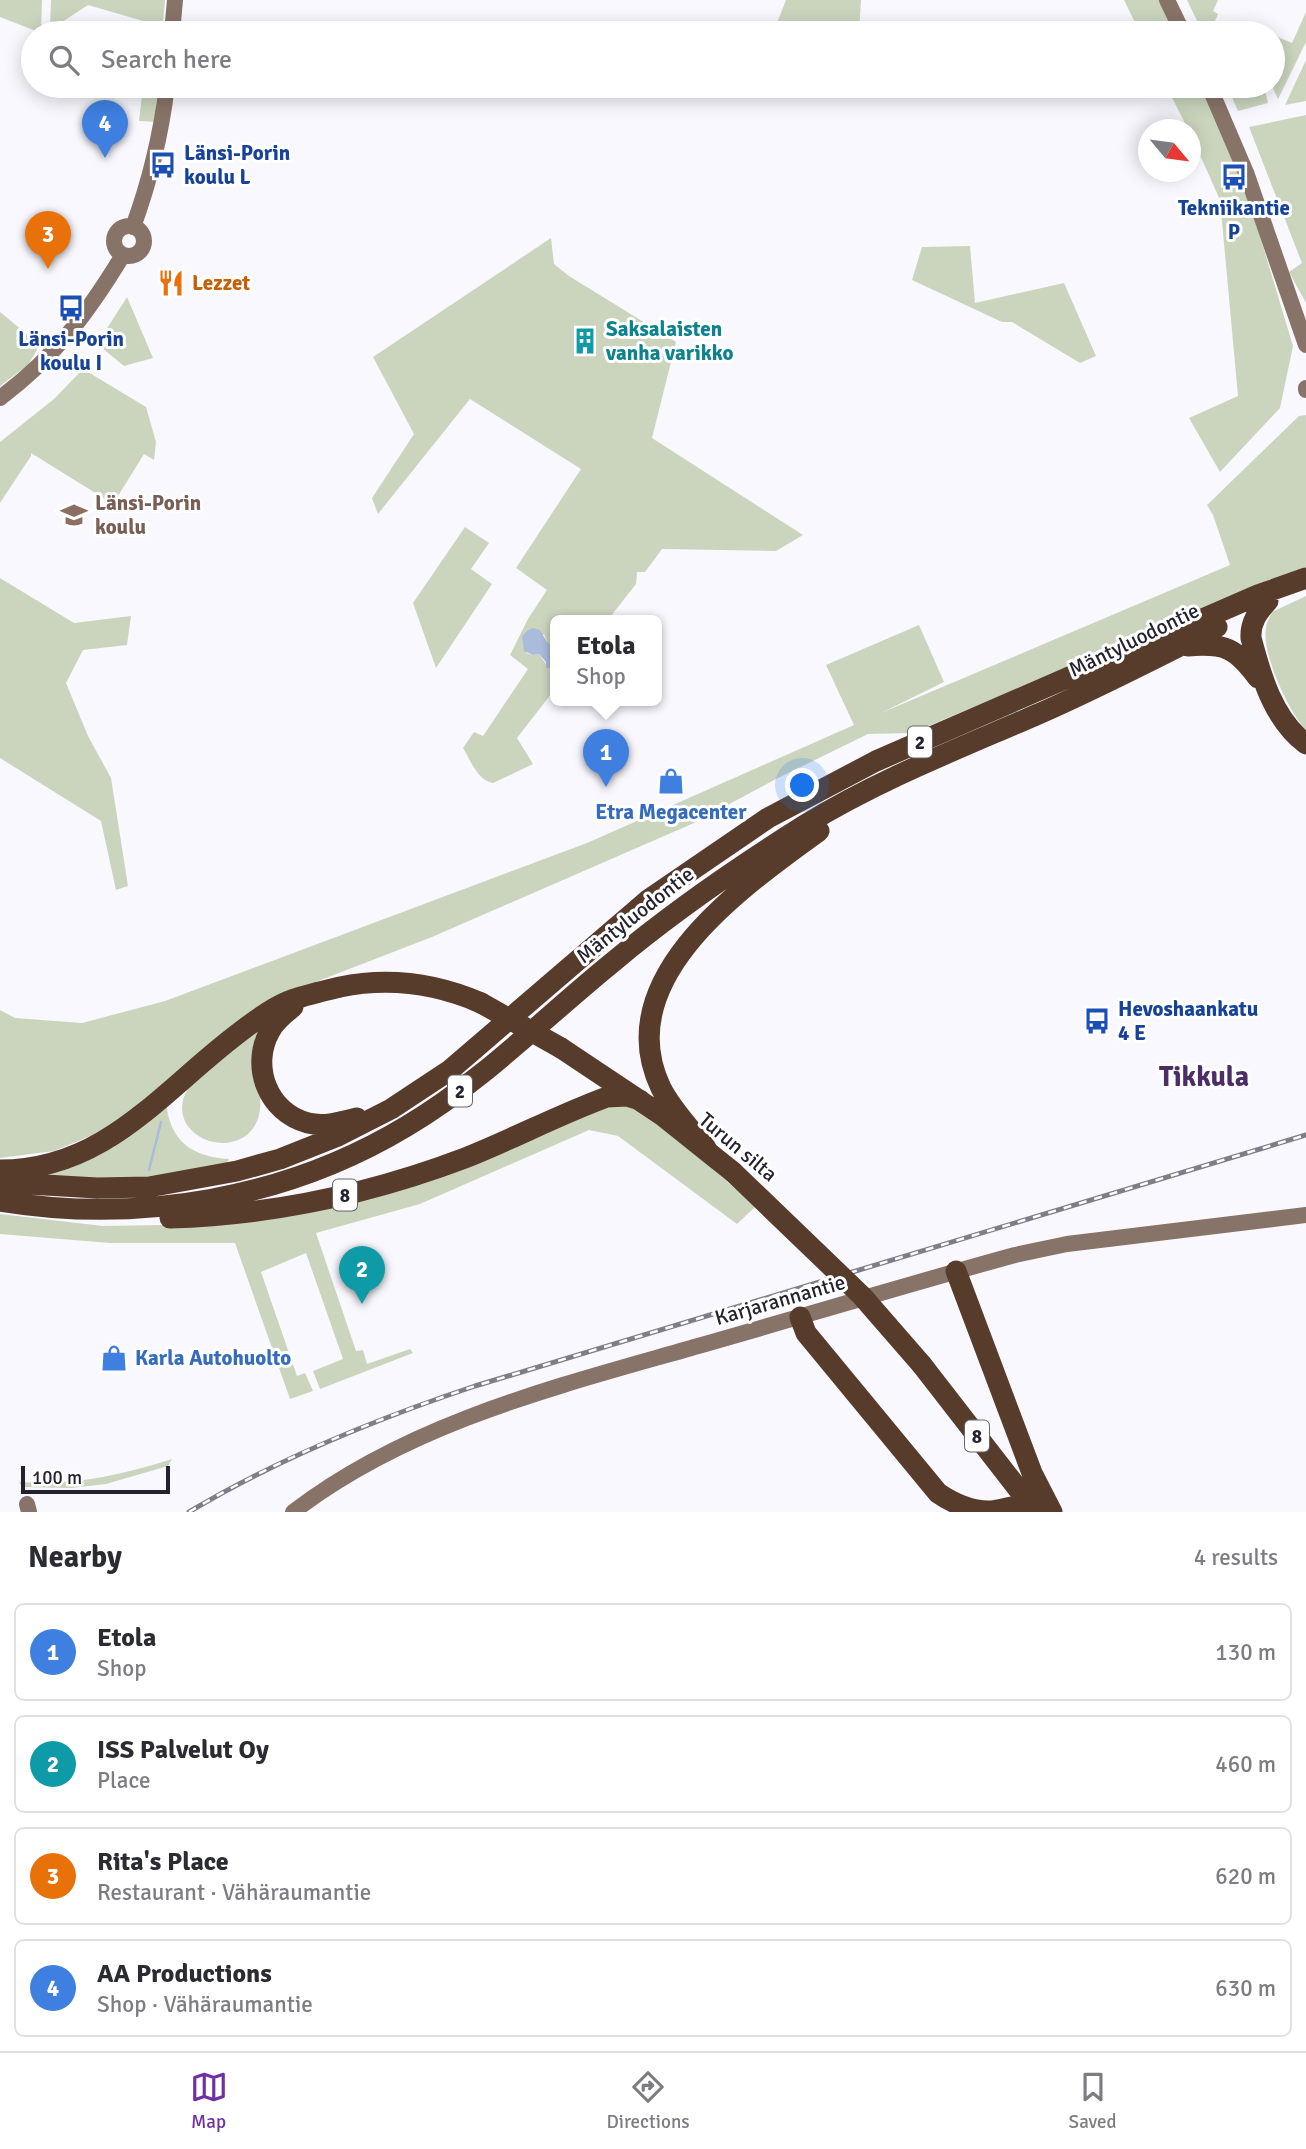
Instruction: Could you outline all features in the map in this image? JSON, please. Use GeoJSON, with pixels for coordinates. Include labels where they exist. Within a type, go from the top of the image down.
{"type":"FeatureCollection","features":[{"type":"Feature","properties":{"kind":"highway","name":"Mäntyluodontie"},"geometry":{"type":"LineString","coordinates":[[0,1201],[33,1207],[97,1209],[190,1204],[276,1184],[373,1146],[451,1098],[676,911],[745,862],[819,816],[875,786],[1040,713],[1178,647],[1268,601],[1299,581]]}},
{"type":"Feature","properties":{"kind":"highway","name":"Mäntyluodontie"},"geometry":{"type":"LineString","coordinates":[[0,1180],[97,1188],[149,1187],[237,1171],[304,1151],[338,1136],[391,1109],[450,1070],[648,900],[768,818],[876,761],[1258,595],[1299,581]]}},
{"type":"Feature","properties":{"kind":"highway"},"geometry":{"type":"LineString","coordinates":[[1268,601],[1250,629],[1253,646],[1268,691],[1281,718],[1306,744]]}},
{"type":"Feature","properties":{"kind":"highway"},"geometry":{"type":"LineString","coordinates":[[1178,647],[1209,644],[1228,648],[1247,663],[1268,691]]}},
{"type":"Feature","properties":{"kind":"highway"},"geometry":{"type":"LineString","coordinates":[[706,1148],[671,1105],[660,1086],[652,1059],[651,1016],[669,969],[690,941],[718,912],[761,874],[869,796],[875,786]]}},
{"type":"Feature","properties":{"kind":"highway","name":"Turun silta"},"geometry":{"type":"LineString","coordinates":[[309,996],[373,982],[407,982],[457,993],[481,1003],[561,1048],[640,1100],[706,1148],[863,1296],[1039,1510]]}},
{"type":"Feature","properties":{"kind":"highway"},"geometry":{"type":"LineString","coordinates":[[309,996],[280,1018],[265,1041],[261,1053],[262,1077],[272,1098],[287,1112],[308,1123],[336,1124],[391,1109]]}},
{"type":"Feature","properties":{"kind":"highway","name":"8"},"geometry":{"type":"LineString","coordinates":[[0,1170],[42,1165],[69,1158],[116,1135],[247,1027],[289,1001],[309,996]]}},
{"type":"Feature","properties":{"kind":"highway","name":"8"},"geometry":{"type":"LineString","coordinates":[[33,1207],[69,1214],[145,1219],[201,1217],[289,1207],[347,1195],[433,1170],[607,1097],[627,1096],[640,1100]]}},
{"type":"Feature","properties":{"kind":"highway"},"geometry":{"type":"LineString","coordinates":[[800,1317],[806,1333],[938,1493],[959,1506],[978,1510],[991,1511],[1013,1505],[1039,1510],[1032,1473],[956,1271]]}},
{"type":"Feature","properties":{"kind":"main road"},"geometry":{"type":"LineString","coordinates":[[173,21],[175,0]]}},
{"type":"Feature","properties":{"kind":"main road"},"geometry":{"type":"LineString","coordinates":[[1167,0],[1177,21]]}},
{"type":"Feature","properties":{"kind":"main road"},"geometry":{"type":"LineString","coordinates":[[0,398],[27,379],[76,327],[123,255],[135,255],[143,245],[142,234],[133,227],[153,161],[165,98]]}},
{"type":"Feature","properties":{"kind":"main road"},"geometry":{"type":"LineString","coordinates":[[1214,98],[1247,175],[1306,345]]}},
{"type":"Feature","properties":{"kind":"main road"},"geometry":{"type":"LineString","coordinates":[[1290,295],[1306,323]]}},
{"type":"Feature","properties":{"kind":"main road","name":"Karjarannantie"},"geometry":{"type":"LineString","coordinates":[[293,1512],[358,1469],[454,1423],[515,1400],[601,1374],[1015,1255],[1068,1244],[1306,1215]]}},
{"type":"Feature","properties":{"kind":"green space"},"geometry":{"type":"Polygon","coordinates":[[[0,0],[42,0],[41,21],[21,21],[21,25],[0,17],[0,0]]]}},
{"type":"Feature","properties":{"kind":"green space"},"geometry":{"type":"Polygon","coordinates":[[[51,0],[165,0],[163,21],[143,21],[88,5],[64,21],[50,21],[51,0]]]}},
{"type":"Feature","properties":{"kind":"green space"},"geometry":{"type":"Polygon","coordinates":[[[786,0],[861,0],[860,21],[778,21],[786,0]]]}},
{"type":"Feature","properties":{"kind":"green space"},"geometry":{"type":"Polygon","coordinates":[[[1124,0],[1165,0],[1175,21],[1134,21],[1124,0]]]}},
{"type":"Feature","properties":{"kind":"green space"},"geometry":{"type":"Polygon","coordinates":[[[1187,0],[1218,0],[1213,11],[1218,14],[1215,21],[1197,21],[1187,0]]]}},
{"type":"Feature","properties":{"kind":"green space"},"geometry":{"type":"Polygon","coordinates":[[[1306,12],[1306,42],[1285,85],[1285,40],[1292,43],[1306,12]]]}},
{"type":"Feature","properties":{"kind":"green space"},"geometry":{"type":"Polygon","coordinates":[[[1306,60],[1306,101],[1285,105],[1306,60]]]}},
{"type":"Feature","properties":{"kind":"green space"},"geometry":{"type":"Polygon","coordinates":[[[142,98],[157,98],[155,122],[139,121],[142,98]]]}},
{"type":"Feature","properties":{"kind":"green space"},"geometry":{"type":"Polygon","coordinates":[[[1172,98],[1212,98],[1229,133],[1293,346],[1280,408],[1220,472],[1189,418],[1238,396],[1220,200],[1201,157],[1201,119],[1183,119],[1172,98]]]}},
{"type":"Feature","properties":{"kind":"green space"},"geometry":{"type":"Polygon","coordinates":[[[1232,98],[1267,98],[1268,103],[1238,111],[1232,98]]]}},
{"type":"Feature","properties":{"kind":"green space"},"geometry":{"type":"Polygon","coordinates":[[[1306,115],[1306,303],[1289,272],[1302,263],[1249,127],[1306,115]]]}},
{"type":"Feature","properties":{"kind":"green space"},"geometry":{"type":"Polygon","coordinates":[[[551,238],[554,264],[676,342],[652,438],[803,535],[776,551],[662,549],[645,572],[637,572],[636,584],[612,615],[550,615],[550,644],[544,634],[526,653],[539,654],[550,670],[550,695],[517,738],[533,764],[493,783],[483,779],[463,748],[474,732],[483,736],[528,669],[510,655],[528,619],[547,590],[516,568],[581,469],[470,399],[378,514],[372,498],[414,434],[373,357],[551,238]]]}},
{"type":"Feature","properties":{"kind":"green space"},"geometry":{"type":"Polygon","coordinates":[[[970,246],[975,303],[1064,283],[1096,356],[1080,363],[1012,322],[1002,322],[912,280],[922,247],[970,246]]]}},
{"type":"Feature","properties":{"kind":"green space"},"geometry":{"type":"Polygon","coordinates":[[[127,297],[153,358],[124,366],[97,344],[127,297]]]}},
{"type":"Feature","properties":{"kind":"green space"},"geometry":{"type":"Polygon","coordinates":[[[0,312],[40,345],[28,365],[0,386],[0,312]]]}},
{"type":"Feature","properties":{"kind":"green space"},"geometry":{"type":"Polygon","coordinates":[[[83,369],[146,407],[156,442],[154,460],[144,454],[113,504],[31,453],[0,503],[0,442],[54,399],[83,369]]]}},
{"type":"Feature","properties":{"kind":"green space"},"geometry":{"type":"Polygon","coordinates":[[[1306,415],[1306,570],[1241,593],[912,733],[868,734],[694,823],[432,937],[313,983],[112,1127],[54,1151],[0,1158],[0,1010],[15,1018],[82,1023],[165,1001],[587,843],[854,725],[826,665],[919,625],[944,682],[881,713],[1230,565],[1207,505],[1299,416],[1306,415]]]}},
{"type":"Feature","properties":{"kind":"green space"},"geometry":{"type":"Polygon","coordinates":[[[465,527],[489,543],[471,569],[492,584],[436,668],[413,603],[465,527]]]}},
{"type":"Feature","properties":{"kind":"green space"},"geometry":{"type":"Polygon","coordinates":[[[0,578],[74,623],[131,616],[127,645],[83,650],[66,683],[88,736],[111,778],[128,886],[116,890],[101,821],[0,758],[0,578]]]}},
{"type":"Feature","properties":{"kind":"green space"},"geometry":{"type":"Polygon","coordinates":[[[1306,596],[1306,730],[1278,682],[1268,652],[1266,626],[1272,612],[1306,596]]]}},
{"type":"Feature","properties":{"kind":"green space"},"geometry":{"type":"Polygon","coordinates":[[[270,1016],[257,1057],[260,1110],[254,1127],[245,1137],[233,1142],[220,1143],[196,1134],[187,1125],[183,1114],[183,1100],[190,1085],[270,1016]]]}},
{"type":"Feature","properties":{"kind":"green space"},"geometry":{"type":"Polygon","coordinates":[[[166,1101],[172,1126],[184,1144],[204,1155],[229,1159],[226,1166],[184,1174],[107,1181],[12,1175],[166,1101]]]}},
{"type":"Feature","properties":{"kind":"green space"},"geometry":{"type":"Polygon","coordinates":[[[626,1103],[677,1139],[755,1207],[737,1224],[618,1136],[589,1130],[420,1204],[316,1233],[356,1351],[363,1350],[367,1364],[410,1349],[413,1353],[320,1389],[313,1371],[343,1359],[306,1253],[261,1272],[297,1376],[305,1373],[313,1391],[290,1399],[235,1243],[110,1243],[0,1234],[0,1214],[103,1226],[255,1219],[572,1117],[626,1103]]]}},
{"type":"Feature","properties":{"kind":"green space"},"geometry":{"type":"Polygon","coordinates":[[[172,1459],[168,1466],[106,1484],[71,1488],[22,1487],[19,1482],[78,1481],[135,1470],[172,1459]]]}},
{"type":"Feature","properties":{"kind":"water"},"geometry":{"type":"Polygon","coordinates":[[[528,630],[540,630],[550,644],[550,668],[546,668],[546,662],[539,654],[533,655],[524,651],[522,636],[528,630]]]}},
{"type":"Feature","properties":{"kind":"waterway"},"geometry":{"type":"LineString","coordinates":[[149,1170],[161,1122]]}},
{"type":"Feature","properties":{"kind":"railway"},"geometry":{"type":"LineString","coordinates":[[189,1512],[258,1474],[329,1441],[475,1386],[1306,1135]]}},
{"type":"Feature","properties":{"kind":"place","name":"AA Productions"},"geometry":{"type":"Point","coordinates":[105,158]}},
{"type":"Feature","properties":{"kind":"place","name":"Länsi-Porin koulu L"},"geometry":{"type":"Point","coordinates":[163,165]}},
{"type":"Feature","properties":{"kind":"place","name":"Tekniikantie P"},"geometry":{"type":"Point","coordinates":[1234,177]}},
{"type":"Feature","properties":{"kind":"place","name":"Rita's Place"},"geometry":{"type":"Point","coordinates":[48,269]}},
{"type":"Feature","properties":{"kind":"place","name":"Lezzet"},"geometry":{"type":"Point","coordinates":[171,283]}},
{"type":"Feature","properties":{"kind":"place","name":"Länsi-Porin koulu I"},"geometry":{"type":"Point","coordinates":[71,308]}},
{"type":"Feature","properties":{"kind":"place","name":"Saksalaisten vanha varikko"},"geometry":{"type":"Point","coordinates":[585,341]}},
{"type":"Feature","properties":{"kind":"place","name":"Länsi-Porin koulu"},"geometry":{"type":"Point","coordinates":[74,515]}},
{"type":"Feature","properties":{"kind":"place","name":"Etra Megacenter"},"geometry":{"type":"Point","coordinates":[671,781]}},
{"type":"Feature","properties":{"kind":"place","name":"Etola"},"geometry":{"type":"Point","coordinates":[606,787]}},
{"type":"Feature","properties":{"kind":"place","name":"Hevoshaankatu 4 E"},"geometry":{"type":"Point","coordinates":[1097,1021]}},
{"type":"Feature","properties":{"kind":"place","name":"ISS Palvelut Oy"},"geometry":{"type":"Point","coordinates":[362,1304]}},
{"type":"Feature","properties":{"kind":"place","name":"Karla Autohuolto"},"geometry":{"type":"Point","coordinates":[114,1358]}},
{"type":"Feature","properties":{"kind":"district","name":"Tikkula"},"geometry":{"type":"Point","coordinates":[1204,1076]}}]}
